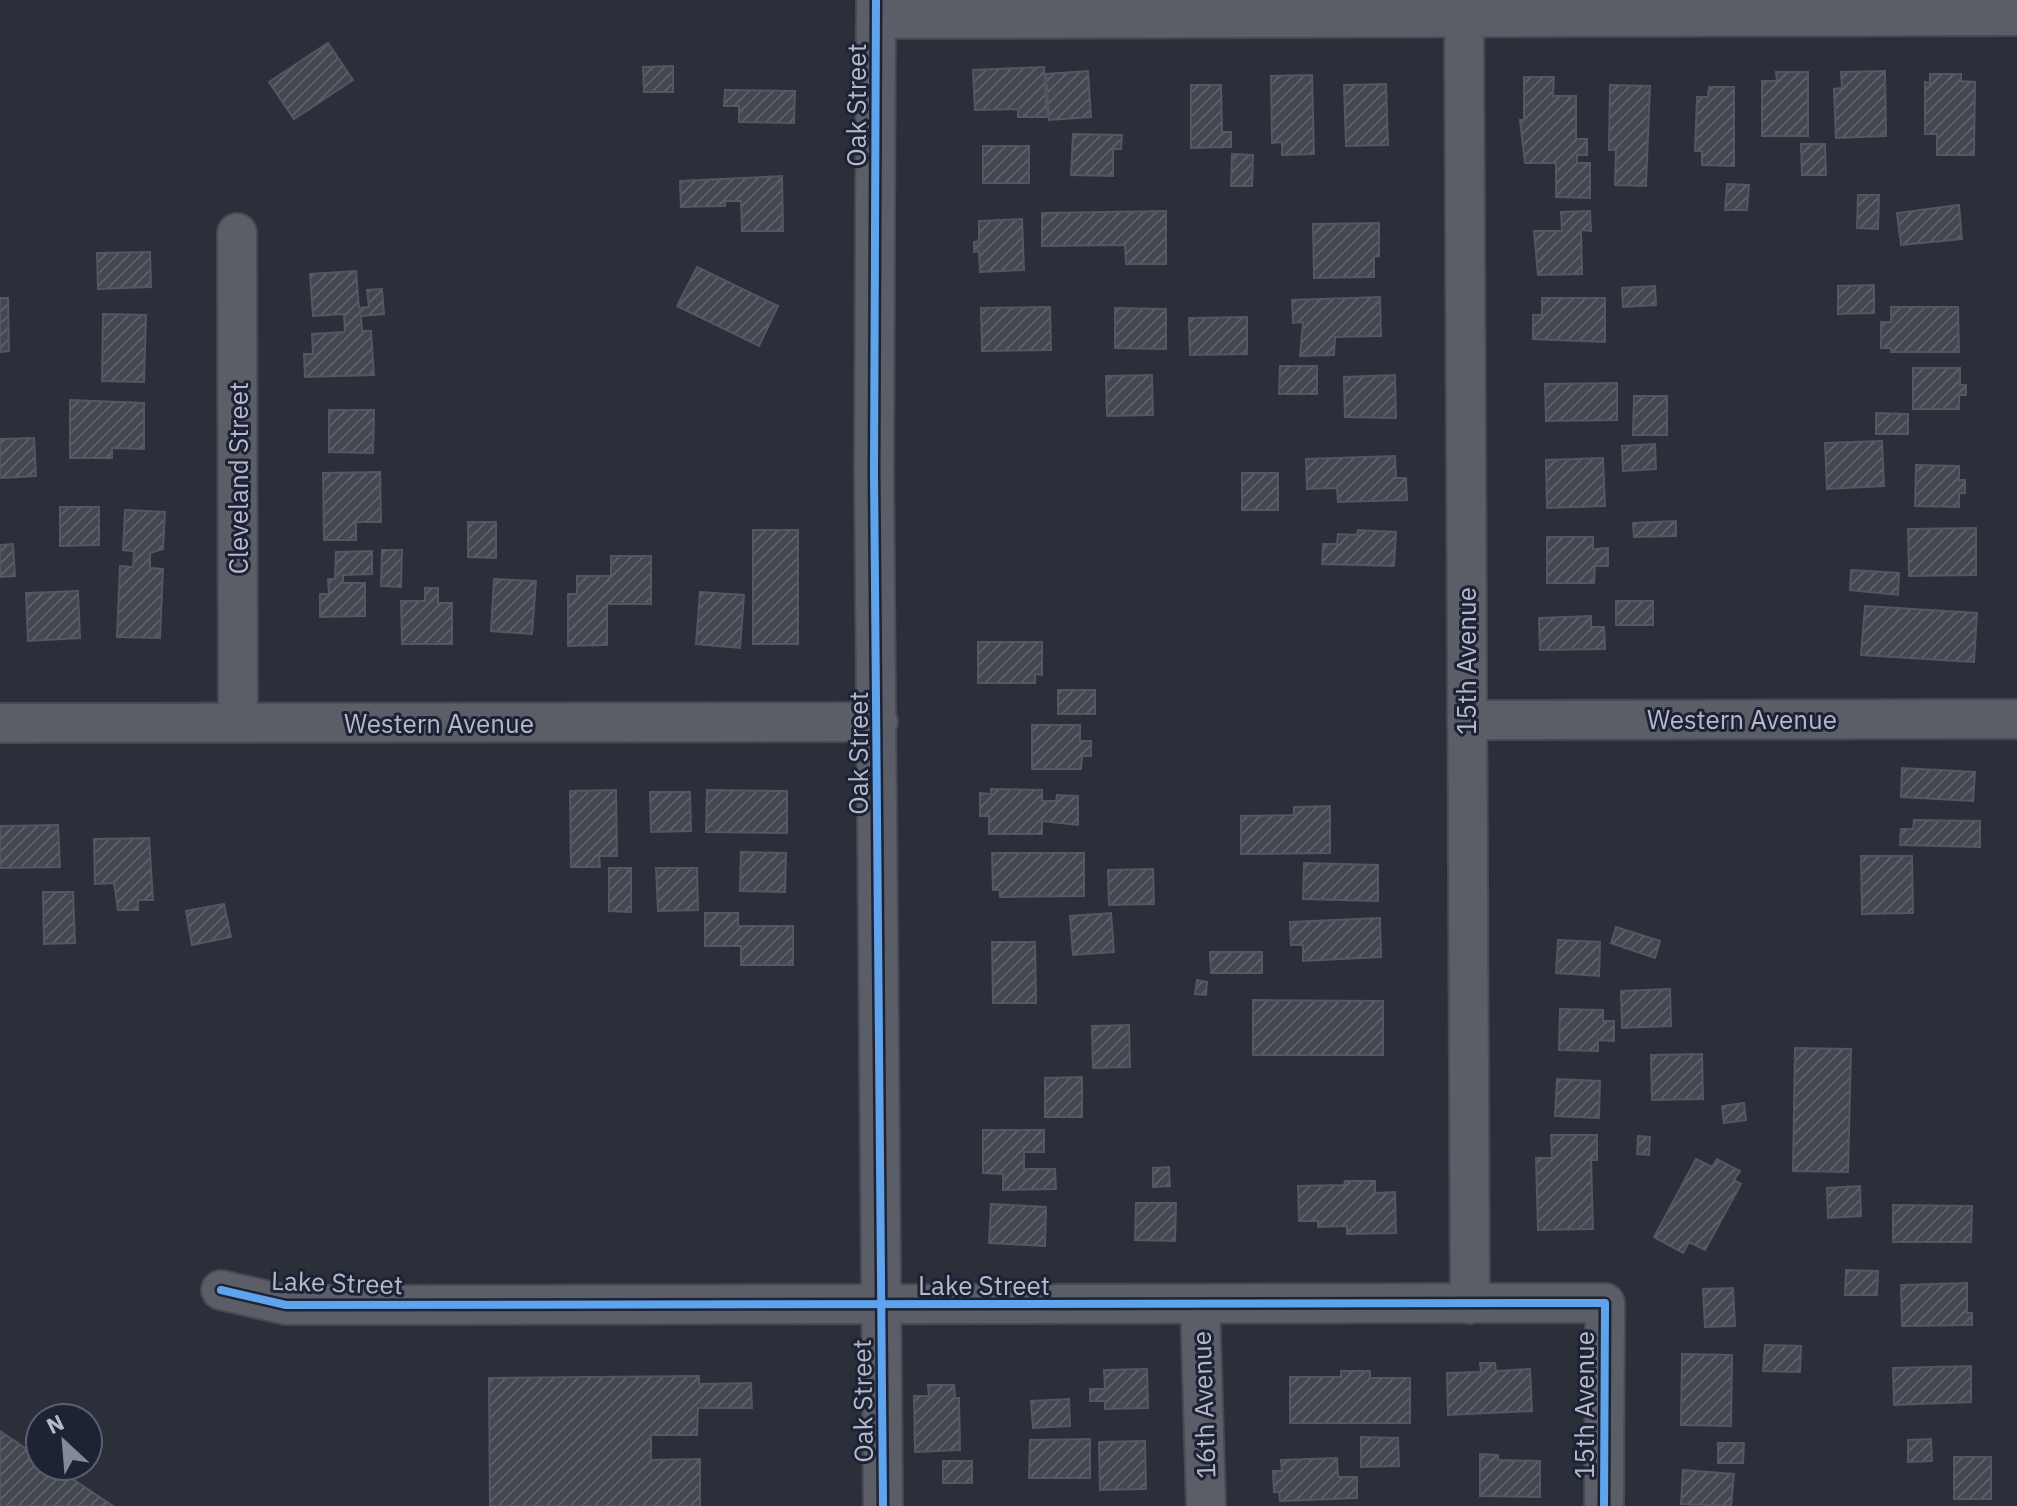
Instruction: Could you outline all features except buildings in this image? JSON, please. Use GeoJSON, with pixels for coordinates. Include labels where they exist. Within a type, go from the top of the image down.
{"type":"FeatureCollection","features":[{"type":"Feature","properties":{"kind":"street"},"geometry":{"type":"LineString","coordinates":[[876,10],[1464,18],[2017,16]]}},
{"type":"Feature","properties":{"kind":"street","name":"Oak Street"},"geometry":{"type":"LineString","coordinates":[[876,10],[874,471],[883,1506]]}},
{"type":"Feature","properties":{"kind":"street","name":"15th Avenue"},"geometry":{"type":"LineString","coordinates":[[1464,18],[1470,1304]]}},
{"type":"Feature","properties":{"kind":"street","name":"Cleveland Street"},"geometry":{"type":"LineString","coordinates":[[237,233],[238,723]]}},
{"type":"Feature","properties":{"kind":"street","name":"Western Avenue"},"geometry":{"type":"LineString","coordinates":[[1467,720],[2017,719]]}},
{"type":"Feature","properties":{"kind":"street","name":"Western Avenue"},"geometry":{"type":"LineString","coordinates":[[0,723],[878,722]]}},
{"type":"Feature","properties":{"kind":"street","name":"Lake Street"},"geometry":{"type":"LineString","coordinates":[[221,1290],[286,1305],[1605,1303]]}},
{"type":"Feature","properties":{"kind":"street","name":"15th Avenue"},"geometry":{"type":"LineString","coordinates":[[1604,1506],[1605,1303]]}},
{"type":"Feature","properties":{"kind":"street","name":"16th Avenue"},"geometry":{"type":"LineString","coordinates":[[1200,1304],[1206,1506]]}},
{"type":"Feature","properties":{"kind":"cycle path"},"geometry":{"type":"LineString","coordinates":[[876,0],[874,471],[883,1506]]}},
{"type":"Feature","properties":{"kind":"cycle path"},"geometry":{"type":"LineString","coordinates":[[221,1290],[286,1305],[1605,1303],[1604,1506]]}}]}
